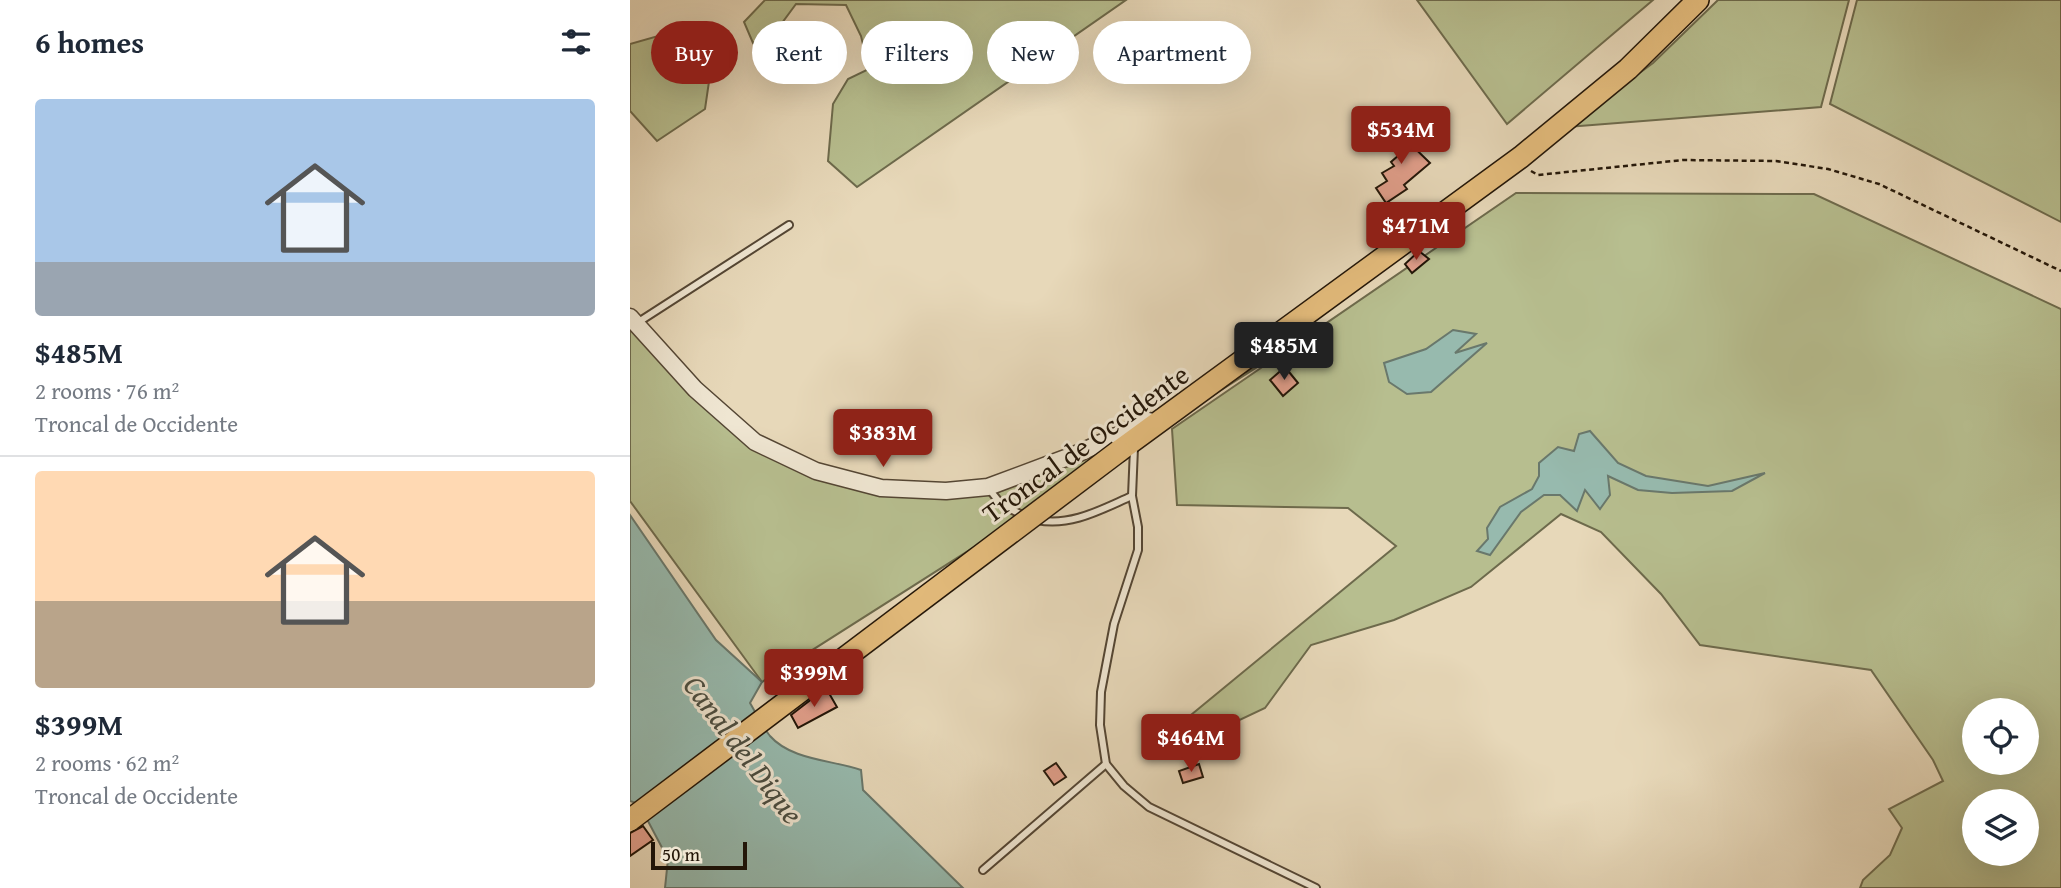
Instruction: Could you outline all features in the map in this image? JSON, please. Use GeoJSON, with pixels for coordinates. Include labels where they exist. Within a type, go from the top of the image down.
{"type":"FeatureCollection","features":[{"type":"Feature","properties":{"kind":"highway","name":"Troncal de Occidente"},"geometry":{"type":"LineString","coordinates":[[630,820],[1126,445],[1521,157],[1628,69],[1698,0]]}},
{"type":"Feature","properties":{"kind":"street"},"geometry":{"type":"LineString","coordinates":[[633,321],[724,417],[755,442],[785,458],[827,474],[881,488],[946,491],[988,487],[1079,453],[1147,422],[1158,423]]}},
{"type":"Feature","properties":{"kind":"lane"},"geometry":{"type":"LineString","coordinates":[[633,321],[789,225]]}},
{"type":"Feature","properties":{"kind":"lane"},"geometry":{"type":"LineString","coordinates":[[1126,445],[1139,550],[1114,624],[1101,692],[1100,725],[1106,764],[1124,786],[1149,807],[1316,888]]}},
{"type":"Feature","properties":{"kind":"lane"},"geometry":{"type":"LineString","coordinates":[[988,487],[1008,509],[1041,521],[1076,519],[1132,496]]}},
{"type":"Feature","properties":{"kind":"lane"},"geometry":{"type":"LineString","coordinates":[[983,870],[1106,764]]}},
{"type":"Feature","properties":{"kind":"path"},"geometry":{"type":"LineString","coordinates":[[1521,157],[1529,170],[1538,175],[1683,160],[1776,161],[1828,169],[1879,184],[2061,271]]}},
{"type":"Feature","properties":{"kind":"green space"},"geometry":{"type":"Polygon","coordinates":[[[765,0],[1126,0],[1079,33],[1079,21],[987,21],[987,84],[1005,84],[857,187],[828,161],[833,104],[848,79],[861,73],[861,84],[973,84],[973,21],[861,21],[861,36],[846,5],[796,4],[783,21],[752,21],[752,41],[744,22],[765,0]]]}},
{"type":"Feature","properties":{"kind":"green space"},"geometry":{"type":"Polygon","coordinates":[[[1417,0],[1653,0],[1507,124],[1417,0]]]}},
{"type":"Feature","properties":{"kind":"green space"},"geometry":{"type":"Polygon","coordinates":[[[1718,0],[1849,0],[1821,107],[1567,127],[1653,63],[1718,0]]]}},
{"type":"Feature","properties":{"kind":"green space"},"geometry":{"type":"Polygon","coordinates":[[[1857,0],[2061,0],[2061,222],[1830,104],[1857,0]]]}},
{"type":"Feature","properties":{"kind":"green space"},"geometry":{"type":"Polygon","coordinates":[[[651,38],[651,84],[709,84],[705,109],[657,141],[630,111],[630,44],[651,38]]]}},
{"type":"Feature","properties":{"kind":"green space"},"geometry":{"type":"Polygon","coordinates":[[[1516,193],[1814,194],[2061,309],[2061,888],[1860,888],[1863,880],[1890,855],[1902,828],[1889,809],[1943,781],[1933,760],[1871,670],[1700,645],[1661,594],[1601,532],[1561,514],[1471,587],[1394,620],[1311,645],[1265,708],[1172,752],[1163,738],[1396,546],[1348,508],[1177,505],[1172,429],[1516,193]]]}},
{"type":"Feature","properties":{"kind":"green space"},"geometry":{"type":"Polygon","coordinates":[[[630,320],[755,442],[848,481],[988,487],[1259,366],[762,682],[630,501],[630,320]]]}},
{"type":"Feature","properties":{"kind":"water"},"geometry":{"type":"Polygon","coordinates":[[[1453,330],[1476,334],[1455,353],[1487,343],[1431,392],[1407,394],[1389,382],[1384,363],[1426,349],[1453,330]]]}},
{"type":"Feature","properties":{"kind":"water"},"geometry":{"type":"Polygon","coordinates":[[[1590,431],[1618,463],[1646,476],[1708,486],[1765,473],[1732,491],[1672,493],[1638,490],[1608,476],[1610,495],[1600,509],[1585,490],[1577,511],[1560,495],[1544,495],[1521,512],[1490,555],[1477,551],[1488,539],[1487,528],[1500,507],[1532,489],[1539,476],[1539,463],[1558,447],[1574,451],[1579,434],[1590,431]]]}},
{"type":"Feature","properties":{"kind":"water","name":"Canal del Dique"},"geometry":{"type":"Polygon","coordinates":[[[630,515],[716,640],[762,682],[750,703],[770,736],[800,755],[861,770],[863,790],[963,888],[665,888],[668,859],[639,804],[630,801],[630,515]]]}},
{"type":"Feature","properties":{"kind":"building"},"geometry":{"type":"Polygon","coordinates":[[[1393,127],[1430,163],[1404,185],[1407,189],[1386,203],[1376,188],[1387,181],[1382,173],[1394,166],[1391,162],[1399,155],[1382,138],[1393,127]]]}},
{"type":"Feature","properties":{"kind":"building"},"geometry":{"type":"Polygon","coordinates":[[[1419,251],[1429,259],[1412,273],[1405,264],[1419,251]]]}},
{"type":"Feature","properties":{"kind":"building"},"geometry":{"type":"Polygon","coordinates":[[[1285,367],[1298,383],[1283,396],[1270,380],[1285,367]]]}},
{"type":"Feature","properties":{"kind":"building"},"geometry":{"type":"Polygon","coordinates":[[[826,688],[837,707],[798,728],[791,715],[826,688]]]}},
{"type":"Feature","properties":{"kind":"building"},"geometry":{"type":"Polygon","coordinates":[[[1056,763],[1066,777],[1054,785],[1044,771],[1056,763]]]}},
{"type":"Feature","properties":{"kind":"building"},"geometry":{"type":"Polygon","coordinates":[[[1199,764],[1203,777],[1183,783],[1179,771],[1199,764]]]}},
{"type":"Feature","properties":{"kind":"building"},"geometry":{"type":"Polygon","coordinates":[[[643,826],[653,840],[630,856],[630,833],[643,826]]]}}]}
